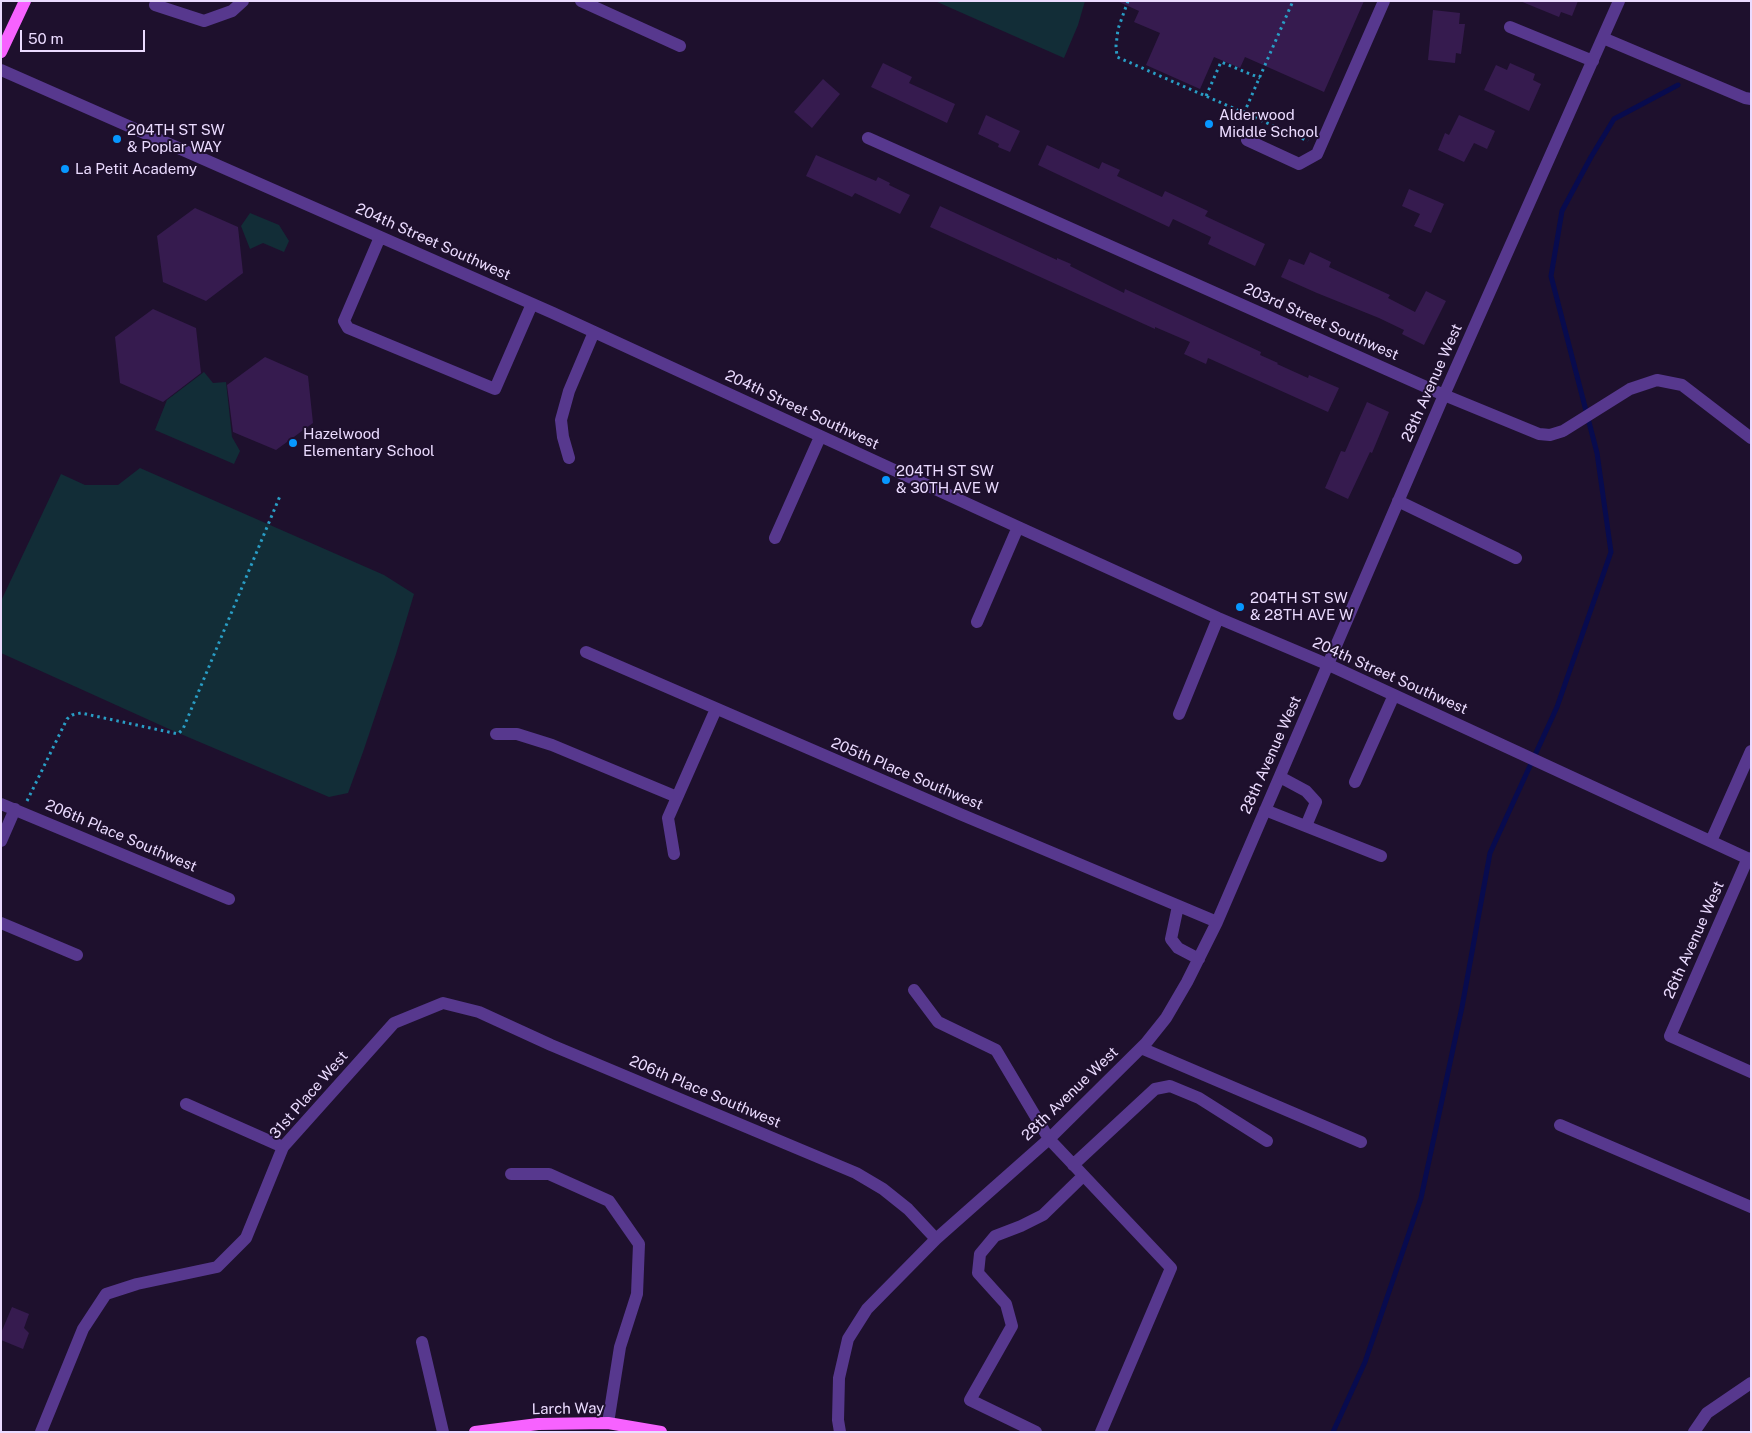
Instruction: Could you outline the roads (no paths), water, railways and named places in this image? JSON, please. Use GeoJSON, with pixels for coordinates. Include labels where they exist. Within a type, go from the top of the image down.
{"type":"FeatureCollection","features":[{"type":"Feature","properties":{"kind":"main road"},"geometry":{"type":"LineString","coordinates":[[1,52],[25,1]]}},
{"type":"Feature","properties":{"kind":"main road","name":"Larch Way"},"geometry":{"type":"LineString","coordinates":[[476,1432],[538,1424],[608,1423],[661,1432]]}},
{"type":"Feature","properties":{"kind":"street"},"geometry":{"type":"LineString","coordinates":[[155,4],[204,20],[232,11],[243,1]]}},
{"type":"Feature","properties":{"kind":"street"},"geometry":{"type":"LineString","coordinates":[[581,1],[680,46]]}},
{"type":"Feature","properties":{"kind":"street"},"geometry":{"type":"LineString","coordinates":[[1247,140],[1299,164],[1317,154],[1384,1]]}},
{"type":"Feature","properties":{"kind":"street","name":"28th Avenue West"},"geometry":{"type":"LineString","coordinates":[[840,1432],[838,1420],[839,1378],[848,1339],[867,1310],[936,1240],[1049,1139],[1140,1048],[1166,1018],[1187,982],[1217,922],[1444,395],[1619,1]]}},
{"type":"Feature","properties":{"kind":"street"},"geometry":{"type":"LineString","coordinates":[[1510,27],[1593,61]]}},
{"type":"Feature","properties":{"kind":"street"},"geometry":{"type":"LineString","coordinates":[[1603,38],[1751,99]]}},
{"type":"Feature","properties":{"kind":"street","name":"204th Street Southwest"},"geometry":{"type":"LineString","coordinates":[[1,70],[532,304],[1218,618],[1329,665],[1749,859]]}},
{"type":"Feature","properties":{"kind":"street","name":"203rd Street Southwest"},"geometry":{"type":"LineString","coordinates":[[868,138],[1444,395],[1539,434],[1550,435],[1563,431],[1630,388],[1657,380],[1682,385],[1751,438]]}},
{"type":"Feature","properties":{"kind":"street"},"geometry":{"type":"LineString","coordinates":[[380,237],[344,320],[348,328],[495,388],[532,304]]}},
{"type":"Feature","properties":{"kind":"street"},"geometry":{"type":"LineString","coordinates":[[569,458],[563,437],[561,420],[569,391],[594,332]]}},
{"type":"Feature","properties":{"kind":"street"},"geometry":{"type":"LineString","coordinates":[[775,538],[820,437]]}},
{"type":"Feature","properties":{"kind":"street"},"geometry":{"type":"LineString","coordinates":[[1398,502],[1516,558]]}},
{"type":"Feature","properties":{"kind":"street"},"geometry":{"type":"LineString","coordinates":[[977,622],[1018,527]]}},
{"type":"Feature","properties":{"kind":"street"},"geometry":{"type":"LineString","coordinates":[[1179,714],[1218,618]]}},
{"type":"Feature","properties":{"kind":"street","name":"205th Place Southwest"},"geometry":{"type":"LineString","coordinates":[[586,652],[960,814],[1217,922]]}},
{"type":"Feature","properties":{"kind":"street"},"geometry":{"type":"LineString","coordinates":[[1355,782],[1394,695]]}},
{"type":"Feature","properties":{"kind":"street"},"geometry":{"type":"LineString","coordinates":[[674,854],[668,818],[716,709]]}},
{"type":"Feature","properties":{"kind":"street"},"geometry":{"type":"LineString","coordinates":[[496,734],[516,734],[552,745],[677,797]]}},
{"type":"Feature","properties":{"kind":"street"},"geometry":{"type":"LineString","coordinates":[[1711,841],[1751,751]]}},
{"type":"Feature","properties":{"kind":"street"},"geometry":{"type":"LineString","coordinates":[[1280,777],[1306,790],[1316,802],[1306,826]]}},
{"type":"Feature","properties":{"kind":"street","name":"206th Place Southwest"},"geometry":{"type":"LineString","coordinates":[[1,804],[229,899]]}},
{"type":"Feature","properties":{"kind":"street"},"geometry":{"type":"LineString","coordinates":[[1,841],[14,809]]}},
{"type":"Feature","properties":{"kind":"street"},"geometry":{"type":"LineString","coordinates":[[1265,810],[1381,856]]}},
{"type":"Feature","properties":{"kind":"street","name":"26th Avenue West"},"geometry":{"type":"LineString","coordinates":[[1749,859],[1670,1036],[1751,1072]]}},
{"type":"Feature","properties":{"kind":"street"},"geometry":{"type":"LineString","coordinates":[[1178,906],[1171,939],[1178,948],[1199,959]]}},
{"type":"Feature","properties":{"kind":"street"},"geometry":{"type":"LineString","coordinates":[[1,923],[76,955]]}},
{"type":"Feature","properties":{"kind":"street"},"geometry":{"type":"LineString","coordinates":[[914,990],[938,1022],[996,1050],[1049,1139],[1171,1268],[1101,1432]]}},
{"type":"Feature","properties":{"kind":"street","name":"206th Place Southwest"},"geometry":{"type":"LineString","coordinates":[[443,1003],[479,1012],[551,1045],[856,1173],[883,1189],[908,1209],[936,1240]]}},
{"type":"Feature","properties":{"kind":"street","name":"31st Place West"},"geometry":{"type":"LineString","coordinates":[[41,1432],[83,1329],[106,1294],[137,1284],[217,1266],[246,1238],[283,1148],[394,1023],[443,1003]]}},
{"type":"Feature","properties":{"kind":"street"},"geometry":{"type":"LineString","coordinates":[[1140,1048],[1361,1142]]}},
{"type":"Feature","properties":{"kind":"street"},"geometry":{"type":"LineString","coordinates":[[1074,1165],[1155,1089],[1170,1086],[1199,1098],[1267,1141]]}},
{"type":"Feature","properties":{"kind":"street"},"geometry":{"type":"LineString","coordinates":[[186,1104],[283,1148]]}},
{"type":"Feature","properties":{"kind":"street"},"geometry":{"type":"LineString","coordinates":[[1560,1125],[1751,1207]]}},
{"type":"Feature","properties":{"kind":"street"},"geometry":{"type":"LineString","coordinates":[[511,1174],[549,1174],[609,1201],[639,1244],[638,1294],[620,1347],[608,1423]]}},
{"type":"Feature","properties":{"kind":"street"},"geometry":{"type":"LineString","coordinates":[[1036,1432],[970,1400],[1012,1326],[1006,1304],[978,1273],[980,1254],[995,1236],[1043,1215],[1083,1176]]}},
{"type":"Feature","properties":{"kind":"street"},"geometry":{"type":"LineString","coordinates":[[422,1342],[443,1432]]}},
{"type":"Feature","properties":{"kind":"street"},"geometry":{"type":"LineString","coordinates":[[1694,1432],[1707,1414],[1751,1383]]}},
{"type":"Feature","properties":{"kind":"waterway"},"geometry":{"type":"LineString","coordinates":[[1333,1432],[1365,1362],[1421,1198],[1462,1007],[1490,853],[1557,707],[1611,552],[1597,453],[1551,276],[1562,211],[1614,119],[1678,85]]}},
{"type":"Feature","properties":{"kind":"place","name":"Alderwood Middle School"},"geometry":{"type":"Point","coordinates":[1209,124]}},
{"type":"Feature","properties":{"kind":"place","name":"204TH ST SW & Poplar WAY"},"geometry":{"type":"Point","coordinates":[117,139]}},
{"type":"Feature","properties":{"kind":"place","name":"La Petit Academy"},"geometry":{"type":"Point","coordinates":[65,169]}},
{"type":"Feature","properties":{"kind":"place","name":"Hazelwood Elementary School"},"geometry":{"type":"Point","coordinates":[293,443]}},
{"type":"Feature","properties":{"kind":"place","name":"204TH ST SW & 30TH AVE W"},"geometry":{"type":"Point","coordinates":[886,480]}},
{"type":"Feature","properties":{"kind":"place","name":"204TH ST SW & 28TH AVE W"},"geometry":{"type":"Point","coordinates":[1240,607]}}]}
